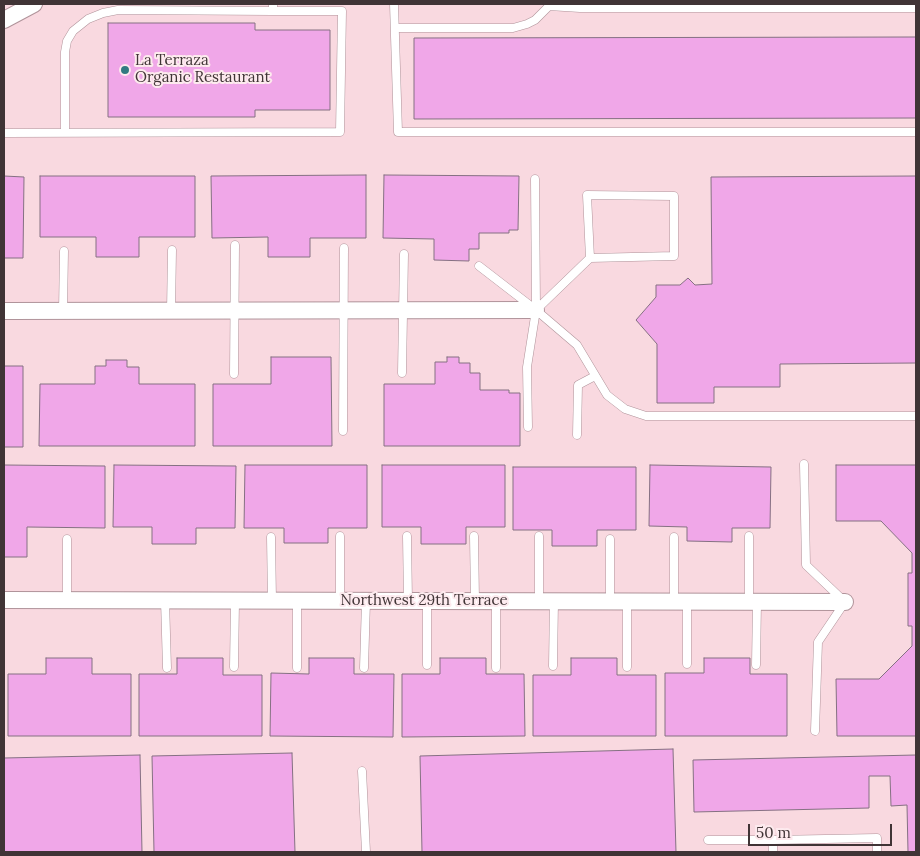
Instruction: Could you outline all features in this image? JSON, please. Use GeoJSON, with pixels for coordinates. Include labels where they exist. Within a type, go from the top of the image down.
{"type":"FeatureCollection","features":[{"type":"Feature","properties":{"kind":"street"},"geometry":{"type":"LineString","coordinates":[[4,20],[34,4]]}},
{"type":"Feature","properties":{"kind":"street"},"geometry":{"type":"LineString","coordinates":[[4,311],[536,310]]}},
{"type":"Feature","properties":{"kind":"street","name":"Northwest 29th Terrace"},"geometry":{"type":"LineString","coordinates":[[4,600],[845,602]]}},
{"type":"Feature","properties":{"kind":"lane"},"geometry":{"type":"LineString","coordinates":[[394,4],[398,132],[916,132]]}},
{"type":"Feature","properties":{"kind":"lane"},"geometry":{"type":"LineString","coordinates":[[395,28],[513,28],[534,20],[549,5],[580,8],[916,8]]}},
{"type":"Feature","properties":{"kind":"lane"},"geometry":{"type":"LineString","coordinates":[[4,133],[65,133],[340,132],[342,11],[273,7],[118,10],[88,19],[73,31],[67,41],[65,52],[65,133]]}},
{"type":"Feature","properties":{"kind":"lane"},"geometry":{"type":"LineString","coordinates":[[528,427],[527,367],[536,310],[535,180]]}},
{"type":"Feature","properties":{"kind":"lane"},"geometry":{"type":"LineString","coordinates":[[536,310],[590,258],[674,256],[674,196],[587,195],[590,258]]}},
{"type":"Feature","properties":{"kind":"lane"},"geometry":{"type":"LineString","coordinates":[[234,374],[235,245]]}},
{"type":"Feature","properties":{"kind":"lane"},"geometry":{"type":"LineString","coordinates":[[343,430],[344,248]]}},
{"type":"Feature","properties":{"kind":"lane"},"geometry":{"type":"LineString","coordinates":[[171,311],[172,250]]}},
{"type":"Feature","properties":{"kind":"lane"},"geometry":{"type":"LineString","coordinates":[[63,311],[64,251]]}},
{"type":"Feature","properties":{"kind":"lane"},"geometry":{"type":"LineString","coordinates":[[402,373],[404,254]]}},
{"type":"Feature","properties":{"kind":"lane"},"geometry":{"type":"LineString","coordinates":[[479,266],[536,310],[577,345],[607,395],[625,409],[646,416],[916,416]]}},
{"type":"Feature","properties":{"kind":"lane"},"geometry":{"type":"LineString","coordinates":[[577,435],[578,385],[595,376]]}},
{"type":"Feature","properties":{"kind":"lane"},"geometry":{"type":"LineString","coordinates":[[804,464],[806,565],[845,602],[818,642],[815,731]]}},
{"type":"Feature","properties":{"kind":"lane"},"geometry":{"type":"LineString","coordinates":[[340,536],[340,601]]}},
{"type":"Feature","properties":{"kind":"lane"},"geometry":{"type":"LineString","coordinates":[[407,536],[408,601]]}},
{"type":"Feature","properties":{"kind":"lane"},"geometry":{"type":"LineString","coordinates":[[474,536],[475,601]]}},
{"type":"Feature","properties":{"kind":"lane"},"geometry":{"type":"LineString","coordinates":[[540,536],[553,666]]}},
{"type":"Feature","properties":{"kind":"lane"},"geometry":{"type":"LineString","coordinates":[[749,536],[756,665]]}},
{"type":"Feature","properties":{"kind":"lane"},"geometry":{"type":"LineString","coordinates":[[271,537],[272,601]]}},
{"type":"Feature","properties":{"kind":"lane"},"geometry":{"type":"LineString","coordinates":[[674,537],[687,664]]}},
{"type":"Feature","properties":{"kind":"lane"},"geometry":{"type":"LineString","coordinates":[[610,538],[610,601]]}},
{"type":"Feature","properties":{"kind":"lane"},"geometry":{"type":"LineString","coordinates":[[66,539],[67,600]]}},
{"type":"Feature","properties":{"kind":"lane"},"geometry":{"type":"LineString","coordinates":[[165,600],[167,668]]}},
{"type":"Feature","properties":{"kind":"lane"},"geometry":{"type":"LineString","coordinates":[[234,667],[235,601]]}},
{"type":"Feature","properties":{"kind":"lane"},"geometry":{"type":"LineString","coordinates":[[297,668],[298,601]]}},
{"type":"Feature","properties":{"kind":"lane"},"geometry":{"type":"LineString","coordinates":[[364,668],[366,601]]}},
{"type":"Feature","properties":{"kind":"lane"},"geometry":{"type":"LineString","coordinates":[[427,601],[427,665]]}},
{"type":"Feature","properties":{"kind":"lane"},"geometry":{"type":"LineString","coordinates":[[496,601],[496,668]]}},
{"type":"Feature","properties":{"kind":"lane"},"geometry":{"type":"LineString","coordinates":[[626,601],[627,667]]}},
{"type":"Feature","properties":{"kind":"lane"},"geometry":{"type":"LineString","coordinates":[[362,771],[366,852]]}},
{"type":"Feature","properties":{"kind":"lane"},"geometry":{"type":"LineString","coordinates":[[708,840],[877,838],[877,852]]}},
{"type":"Feature","properties":{"kind":"lane"},"geometry":{"type":"LineString","coordinates":[[773,840],[773,852]]}},
{"type":"Feature","properties":{"kind":"building"},"geometry":{"type":"Polygon","coordinates":[[[108,23],[255,23],[255,30],[330,30],[330,110],[255,110],[255,117],[108,117],[108,23]]]}},
{"type":"Feature","properties":{"kind":"building"},"geometry":{"type":"Polygon","coordinates":[[[916,37],[916,118],[414,119],[414,38],[916,37]]]}},
{"type":"Feature","properties":{"kind":"building"},"geometry":{"type":"Polygon","coordinates":[[[366,175],[366,238],[310,238],[310,257],[268,257],[268,237],[212,238],[211,176],[366,175]]]}},
{"type":"Feature","properties":{"kind":"building"},"geometry":{"type":"Polygon","coordinates":[[[384,175],[519,176],[518,230],[509,230],[509,233],[479,233],[479,249],[469,249],[469,261],[434,260],[434,239],[383,238],[384,175]]]}},
{"type":"Feature","properties":{"kind":"building"},"geometry":{"type":"Polygon","coordinates":[[[4,176],[24,177],[23,258],[4,258],[4,176]]]}},
{"type":"Feature","properties":{"kind":"building"},"geometry":{"type":"Polygon","coordinates":[[[40,176],[195,176],[195,237],[139,237],[139,257],[96,257],[96,237],[40,237],[40,176]]]}},
{"type":"Feature","properties":{"kind":"building"},"geometry":{"type":"Polygon","coordinates":[[[916,176],[916,363],[780,364],[780,387],[714,387],[714,403],[657,403],[657,344],[636,320],[656,297],[656,285],[680,285],[688,278],[695,285],[712,284],[711,177],[916,176]]]}},
{"type":"Feature","properties":{"kind":"building"},"geometry":{"type":"Polygon","coordinates":[[[271,357],[331,357],[332,446],[213,446],[213,384],[271,384],[271,357]]]}},
{"type":"Feature","properties":{"kind":"building"},"geometry":{"type":"Polygon","coordinates":[[[447,357],[459,357],[459,363],[470,363],[470,373],[480,373],[480,390],[509,390],[509,393],[520,393],[520,446],[384,446],[384,384],[435,384],[435,362],[447,362],[447,357]]]}},
{"type":"Feature","properties":{"kind":"building"},"geometry":{"type":"Polygon","coordinates":[[[106,360],[127,360],[127,367],[139,367],[139,384],[195,384],[195,446],[39,446],[40,384],[95,384],[95,366],[106,366],[106,360]]]}},
{"type":"Feature","properties":{"kind":"building"},"geometry":{"type":"Polygon","coordinates":[[[4,366],[23,366],[23,447],[4,447],[4,366]]]}},
{"type":"Feature","properties":{"kind":"building"},"geometry":{"type":"Polygon","coordinates":[[[4,465],[105,466],[105,528],[27,527],[27,557],[4,557],[4,465]]]}},
{"type":"Feature","properties":{"kind":"building"},"geometry":{"type":"Polygon","coordinates":[[[114,465],[236,466],[235,528],[196,528],[196,544],[152,544],[152,527],[113,527],[114,465]]]}},
{"type":"Feature","properties":{"kind":"building"},"geometry":{"type":"Polygon","coordinates":[[[245,465],[367,465],[367,528],[328,528],[328,543],[284,543],[284,528],[244,528],[245,465]]]}},
{"type":"Feature","properties":{"kind":"building"},"geometry":{"type":"Polygon","coordinates":[[[382,465],[505,465],[505,527],[466,527],[466,544],[421,544],[421,527],[382,527],[382,465]]]}},
{"type":"Feature","properties":{"kind":"building"},"geometry":{"type":"Polygon","coordinates":[[[650,465],[771,467],[770,528],[732,528],[732,542],[687,541],[687,527],[649,526],[650,465]]]}},
{"type":"Feature","properties":{"kind":"building"},"geometry":{"type":"Polygon","coordinates":[[[836,465],[916,465],[916,736],[837,736],[836,679],[879,679],[912,646],[912,626],[908,626],[908,573],[912,573],[912,553],[881,521],[836,521],[836,465]]]}},
{"type":"Feature","properties":{"kind":"building"},"geometry":{"type":"Polygon","coordinates":[[[513,467],[636,467],[636,530],[597,530],[597,546],[552,546],[552,530],[513,530],[513,467]]]}},
{"type":"Feature","properties":{"kind":"building"},"geometry":{"type":"Polygon","coordinates":[[[46,658],[92,658],[92,674],[131,674],[131,736],[8,736],[8,674],[46,674],[46,658]]]}},
{"type":"Feature","properties":{"kind":"building"},"geometry":{"type":"Polygon","coordinates":[[[177,658],[223,658],[223,675],[262,675],[262,736],[139,736],[139,674],[177,674],[177,658]]]}},
{"type":"Feature","properties":{"kind":"building"},"geometry":{"type":"Polygon","coordinates":[[[309,658],[354,658],[354,674],[394,674],[393,737],[270,736],[271,673],[309,674],[309,658]]]}},
{"type":"Feature","properties":{"kind":"building"},"geometry":{"type":"Polygon","coordinates":[[[440,658],[486,658],[486,674],[524,674],[525,736],[402,737],[402,674],[440,674],[440,658]]]}},
{"type":"Feature","properties":{"kind":"building"},"geometry":{"type":"Polygon","coordinates":[[[571,658],[617,658],[617,675],[656,675],[656,736],[533,736],[533,675],[571,675],[571,658]]]}},
{"type":"Feature","properties":{"kind":"building"},"geometry":{"type":"Polygon","coordinates":[[[704,658],[750,658],[750,674],[787,674],[787,736],[665,736],[665,673],[704,673],[704,658]]]}},
{"type":"Feature","properties":{"kind":"building"},"geometry":{"type":"Polygon","coordinates":[[[673,749],[676,852],[422,852],[420,756],[673,749]]]}},
{"type":"Feature","properties":{"kind":"building"},"geometry":{"type":"Polygon","coordinates":[[[292,753],[295,852],[154,852],[152,756],[292,753]]]}},
{"type":"Feature","properties":{"kind":"building"},"geometry":{"type":"Polygon","coordinates":[[[140,755],[142,852],[4,852],[4,758],[140,755]]]}},
{"type":"Feature","properties":{"kind":"building"},"geometry":{"type":"Polygon","coordinates":[[[916,755],[916,852],[908,852],[907,805],[891,806],[890,776],[869,776],[869,808],[694,812],[693,760],[916,755]]]}},
{"type":"Feature","properties":{"kind":"place","name":"La Terraza Organic Restaurant"},"geometry":{"type":"Point","coordinates":[125,70]}}]}
